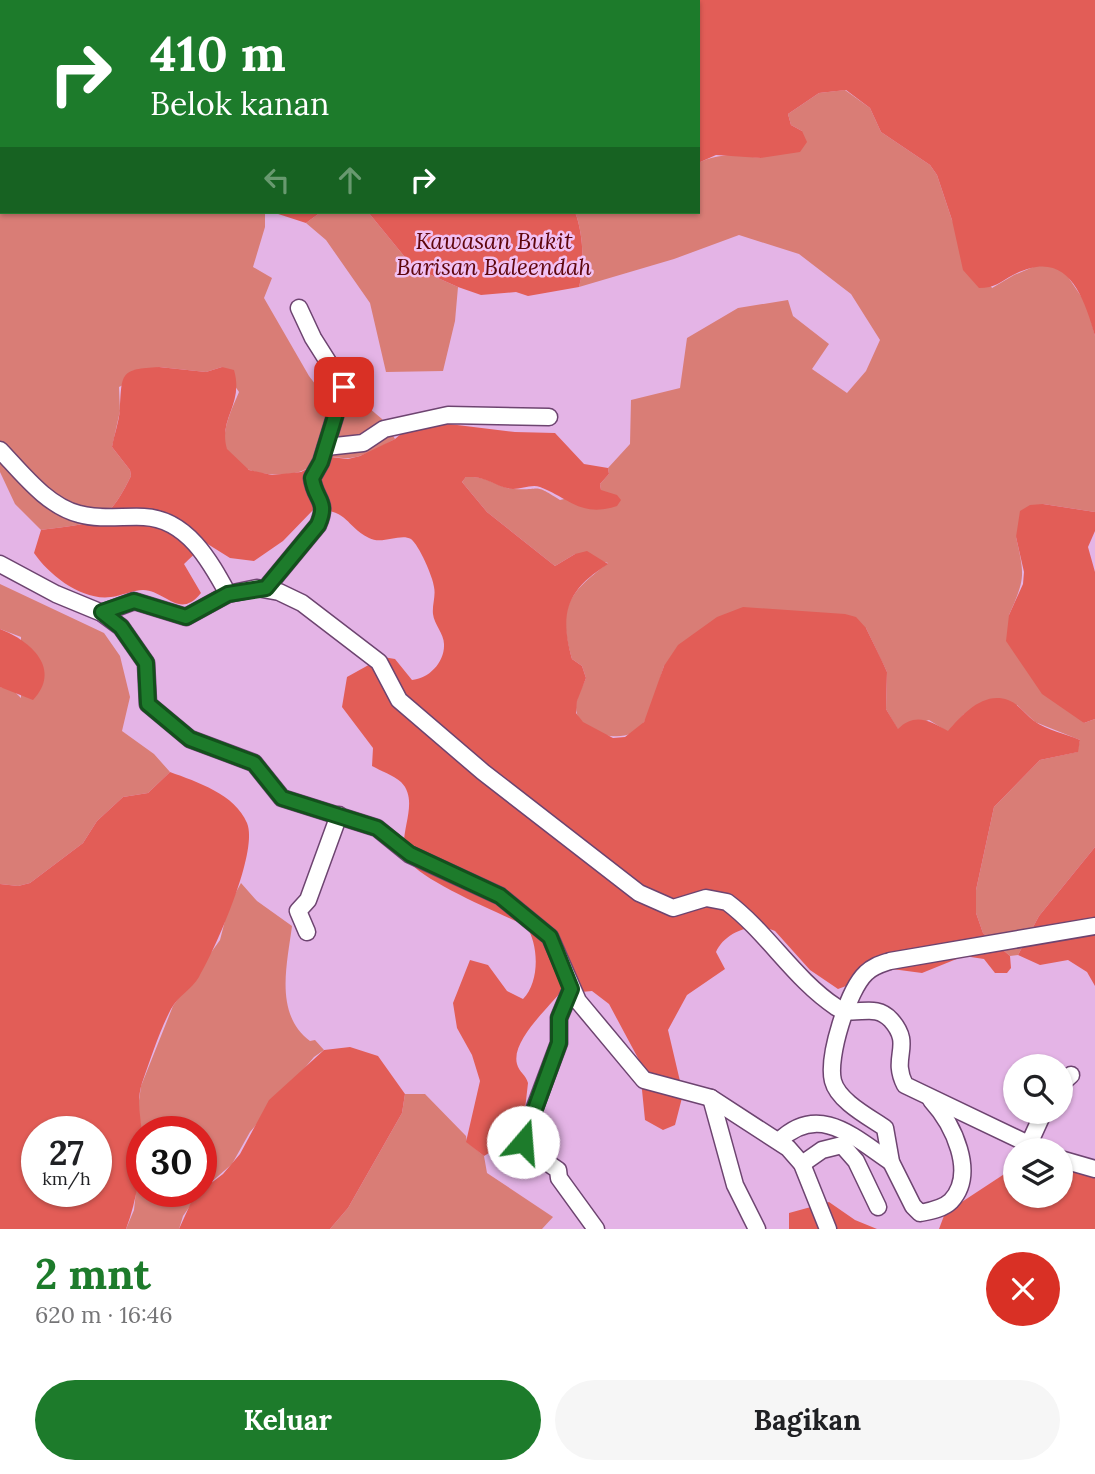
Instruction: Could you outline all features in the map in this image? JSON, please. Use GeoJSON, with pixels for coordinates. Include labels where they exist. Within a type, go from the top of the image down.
{"type":"FeatureCollection","features":[{"type":"Feature","properties":{"kind":"street"},"geometry":{"type":"LineString","coordinates":[[266,588],[318,525],[324,509],[312,478],[326,447],[344,382],[313,338],[299,308]]}},
{"type":"Feature","properties":{"kind":"street"},"geometry":{"type":"LineString","coordinates":[[326,447],[363,443],[384,429],[448,415],[549,417]]}},
{"type":"Feature","properties":{"kind":"street"},"geometry":{"type":"LineString","coordinates":[[0,450],[44,495],[70,511],[81,515],[147,517],[180,529],[214,569],[228,594]]}},
{"type":"Feature","properties":{"kind":"street"},"geometry":{"type":"LineString","coordinates":[[0,564],[56,594],[102,612],[121,627],[146,663],[149,679],[146,696],[158,715],[190,739],[254,763],[282,798],[377,828],[410,854],[500,896],[550,937],[571,989],[645,1080],[711,1098],[779,1141],[802,1164],[828,1229]]}},
{"type":"Feature","properties":{"kind":"street"},"geometry":{"type":"LineString","coordinates":[[102,612],[134,601],[186,617],[228,594],[266,588],[279,592],[318,614],[342,636],[372,656],[388,674],[400,700],[482,772],[639,893],[673,908],[706,898],[727,902],[823,998],[843,1012],[872,1009],[883,1012],[890,1019],[902,1039],[898,1071],[905,1085],[1016,1138]]}},
{"type":"Feature","properties":{"kind":"street"},"geometry":{"type":"LineString","coordinates":[[307,932],[298,911],[309,900],[339,816]]}},
{"type":"Feature","properties":{"kind":"street"},"geometry":{"type":"LineString","coordinates":[[928,1097],[948,1126],[963,1160],[958,1189],[949,1203],[920,1213],[913,1206],[891,1163],[886,1128],[839,1093],[833,1080],[843,1012],[858,982],[873,966],[1095,926]]}},
{"type":"Feature","properties":{"kind":"street"},"geometry":{"type":"LineString","coordinates":[[571,989],[559,1018],[559,1043],[523,1142],[526,1148],[558,1170],[559,1178],[596,1229]]}},
{"type":"Feature","properties":{"kind":"street"},"geometry":{"type":"LineString","coordinates":[[711,1098],[735,1185],[757,1229]]}},
{"type":"Feature","properties":{"kind":"street"},"geometry":{"type":"LineString","coordinates":[[779,1141],[791,1129],[821,1123],[840,1128],[891,1163]]}},
{"type":"Feature","properties":{"kind":"street"},"geometry":{"type":"LineString","coordinates":[[802,1164],[822,1150],[842,1145],[856,1161],[878,1207]]}},
{"type":"Feature","properties":{"kind":"street"},"geometry":{"type":"LineString","coordinates":[[1073,1163],[1095,1169]]}},
{"type":"Feature","properties":{"kind":"shaded area"},"geometry":{"type":"Polygon","coordinates":[[[845,90],[870,108],[881,132],[930,165],[937,175],[952,220],[992,288],[1038,265],[1051,265],[1066,274],[1087,305],[1095,336],[1095,512],[1043,504],[1016,537],[1022,577],[1009,615],[1084,723],[1095,719],[1095,847],[1039,916],[1018,955],[1010,956],[983,933],[976,913],[976,890],[994,807],[1040,760],[1077,752],[1080,740],[1035,722],[1017,705],[964,714],[948,732],[929,720],[898,730],[886,709],[887,672],[866,628],[664,666],[650,709],[637,730],[619,736],[598,733],[582,722],[577,714],[577,700],[586,678],[582,666],[572,659],[566,614],[575,593],[608,563],[575,554],[555,566],[487,512],[462,482],[466,477],[481,478],[508,488],[541,489],[560,500],[601,490],[600,484],[609,474],[608,468],[630,444],[631,400],[680,388],[687,338],[738,308],[788,300],[793,316],[829,344],[812,369],[847,393],[866,371],[880,340],[851,294],[799,254],[739,235],[674,259],[579,287],[582,249],[576,214],[700,214],[700,162],[722,156],[761,158],[802,131],[791,125],[788,114],[819,93],[845,90]]]}},
{"type":"Feature","properties":{"kind":"shaded area"},"geometry":{"type":"Polygon","coordinates":[[[0,214],[265,214],[265,227],[253,267],[272,278],[264,298],[309,376],[322,393],[369,408],[382,419],[395,439],[362,455],[325,459],[299,472],[279,475],[256,472],[236,462],[225,444],[227,424],[239,392],[222,367],[206,372],[159,367],[119,387],[120,411],[112,447],[130,470],[131,476],[113,506],[96,520],[41,530],[15,504],[0,472],[0,214]]]}},
{"type":"Feature","properties":{"kind":"shaded area"},"geometry":{"type":"Polygon","coordinates":[[[318,214],[370,214],[413,267],[458,287],[455,321],[443,371],[386,372],[370,303],[326,240],[306,223],[318,214]]]}},
{"type":"Feature","properties":{"kind":"shaded area"},"geometry":{"type":"Polygon","coordinates":[[[0,584],[104,633],[120,656],[130,697],[122,731],[154,754],[170,772],[148,793],[123,797],[97,821],[83,843],[30,883],[18,886],[0,884],[0,687],[12,689],[21,698],[21,637],[0,629],[0,584]]]}},
{"type":"Feature","properties":{"kind":"shaded area"},"geometry":{"type":"Polygon","coordinates":[[[241,883],[257,901],[292,926],[286,972],[287,1003],[299,1030],[310,1041],[315,1040],[324,1050],[314,1057],[250,1132],[232,1164],[217,1177],[217,1116],[139,1116],[138,1108],[141,1086],[173,1006],[220,940],[229,905],[241,883]]]}},
{"type":"Feature","properties":{"kind":"shaded area"},"geometry":{"type":"Polygon","coordinates":[[[405,1094],[425,1094],[466,1136],[467,1142],[484,1156],[487,1173],[553,1217],[542,1229],[330,1229],[348,1208],[402,1113],[405,1094]]]}},
{"type":"Feature","properties":{"kind":"shaded area"},"geometry":{"type":"Polygon","coordinates":[[[134,1207],[189,1207],[179,1229],[126,1229],[134,1207]]]}},
{"type":"Feature","properties":{"kind":"green space"},"geometry":{"type":"Polygon","coordinates":[[[700,0],[1095,0],[1095,336],[1078,290],[1059,271],[1046,267],[1031,268],[993,286],[979,288],[963,270],[952,220],[937,175],[930,165],[881,132],[870,108],[846,90],[819,93],[788,114],[791,125],[802,131],[807,142],[800,152],[761,158],[716,155],[700,162],[700,0]]]}},
{"type":"Feature","properties":{"kind":"green space"},"geometry":{"type":"Polygon","coordinates":[[[278,214],[318,214],[306,223],[278,214]]]}},
{"type":"Feature","properties":{"kind":"green space","name":"Kawasan Bukit Barisan Baleendah"},"geometry":{"type":"Polygon","coordinates":[[[370,214],[576,214],[580,229],[582,269],[579,287],[528,296],[516,292],[481,295],[413,267],[370,214]]]}},
{"type":"Feature","properties":{"kind":"green space"},"geometry":{"type":"Polygon","coordinates":[[[159,367],[206,372],[222,367],[234,370],[236,393],[225,438],[227,449],[249,470],[272,475],[301,472],[330,457],[348,459],[360,456],[395,439],[408,428],[449,424],[515,432],[555,433],[584,464],[608,468],[609,474],[600,484],[601,490],[617,495],[621,500],[617,506],[605,509],[584,508],[537,486],[513,489],[474,477],[466,477],[462,482],[487,512],[555,566],[575,554],[587,551],[608,564],[583,583],[575,593],[567,615],[566,628],[572,659],[582,666],[586,678],[577,701],[576,713],[583,722],[613,738],[625,737],[644,722],[664,666],[678,645],[717,617],[743,607],[856,617],[866,628],[887,672],[886,709],[898,729],[910,721],[923,720],[948,731],[974,706],[999,698],[1015,704],[1039,724],[1080,740],[1078,752],[1040,760],[994,807],[976,890],[976,913],[983,933],[1010,956],[1011,968],[1007,973],[995,973],[984,959],[964,956],[922,973],[892,969],[838,989],[810,970],[775,931],[758,927],[741,930],[726,939],[716,952],[725,969],[687,995],[668,1030],[683,1094],[675,1125],[663,1130],[645,1120],[639,1060],[609,1004],[592,991],[559,994],[524,1036],[519,1046],[517,1064],[528,1083],[524,1118],[499,1147],[484,1156],[466,1142],[480,1081],[472,1055],[457,1028],[453,1003],[470,960],[488,965],[507,991],[523,999],[529,992],[535,973],[533,943],[526,926],[445,887],[416,869],[408,860],[404,841],[409,810],[407,790],[401,782],[372,766],[373,748],[342,707],[347,677],[383,657],[395,659],[412,680],[430,673],[442,657],[444,640],[433,614],[433,582],[414,542],[402,537],[374,540],[341,516],[315,508],[283,541],[254,561],[230,558],[206,543],[184,564],[201,593],[186,604],[179,604],[143,590],[111,597],[89,595],[57,578],[34,553],[41,530],[96,520],[113,506],[122,493],[131,476],[130,470],[112,447],[123,380],[137,369],[159,367]]]}},
{"type":"Feature","properties":{"kind":"green space"},"geometry":{"type":"Polygon","coordinates":[[[1043,504],[1095,512],[1095,531],[1088,547],[1095,572],[1095,719],[1084,723],[1042,694],[1006,641],[1009,615],[1023,584],[1024,572],[1016,537],[1020,511],[1030,505],[1043,504]]]}},
{"type":"Feature","properties":{"kind":"green space"},"geometry":{"type":"Polygon","coordinates":[[[0,629],[22,641],[39,657],[44,678],[41,689],[33,700],[0,687],[0,629]]]}},
{"type":"Feature","properties":{"kind":"green space"},"geometry":{"type":"Polygon","coordinates":[[[170,772],[214,790],[234,804],[247,823],[247,855],[241,877],[224,924],[199,977],[177,1000],[159,1036],[140,1090],[140,1116],[126,1116],[126,1207],[133,1207],[126,1229],[0,1229],[0,884],[18,886],[30,883],[83,843],[97,821],[123,797],[148,793],[170,772]]]}},
{"type":"Feature","properties":{"kind":"green space"},"geometry":{"type":"Polygon","coordinates":[[[1095,847],[1095,986],[1087,972],[1068,960],[1040,965],[1018,955],[1039,916],[1095,847]]]}},
{"type":"Feature","properties":{"kind":"green space"},"geometry":{"type":"Polygon","coordinates":[[[350,1047],[378,1056],[405,1094],[402,1113],[348,1208],[330,1229],[179,1229],[189,1207],[217,1207],[217,1179],[240,1154],[269,1100],[324,1050],[350,1047]]]}},
{"type":"Feature","properties":{"kind":"green space"},"geometry":{"type":"Polygon","coordinates":[[[1073,1171],[1095,1177],[1095,1229],[939,1229],[945,1213],[1003,1175],[1003,1208],[1073,1208],[1073,1171]]]}},
{"type":"Feature","properties":{"kind":"green space"},"geometry":{"type":"Polygon","coordinates":[[[829,1202],[855,1220],[877,1229],[789,1229],[789,1213],[829,1202]]]}},
{"type":"Feature","properties":{"kind":"route"},"geometry":{"type":"LineString","coordinates":[[344,387],[321,462],[312,478],[323,504],[323,513],[318,525],[303,545],[280,568],[266,588],[228,594],[186,617],[134,601],[102,612],[121,627],[146,663],[149,671],[146,688],[148,704],[190,739],[254,763],[282,798],[377,828],[410,854],[430,865],[489,889],[547,934],[571,989],[558,1022],[559,1043],[523,1135],[523,1142]]}}]}
